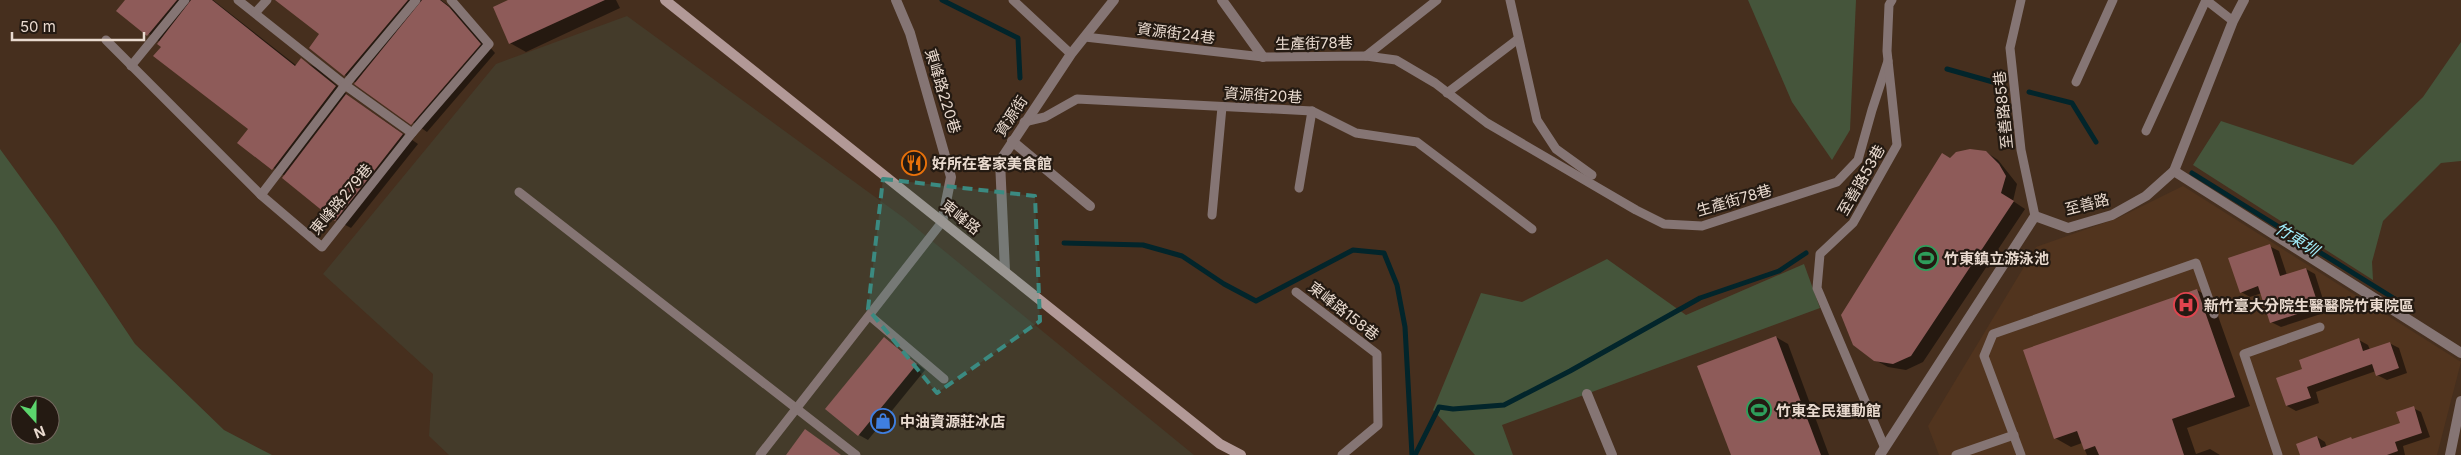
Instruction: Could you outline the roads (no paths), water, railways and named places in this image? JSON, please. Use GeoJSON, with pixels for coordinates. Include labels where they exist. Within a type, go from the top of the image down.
{"type":"FeatureCollection","features":[{"type":"Feature","properties":{"kind":"main road","name":"東峰路"},"geometry":{"type":"LineString","coordinates":[[665,0],[942,222],[1005,270],[1220,444],[1241,455]]}},
{"type":"Feature","properties":{"kind":"street","name":"東峰路220巷"},"geometry":{"type":"LineString","coordinates":[[896,0],[910,33],[951,177],[942,222]]}},
{"type":"Feature","properties":{"kind":"street","name":"資源街"},"geometry":{"type":"LineString","coordinates":[[1005,270],[1000,161],[1024,122],[1071,54],[1114,0]]}},
{"type":"Feature","properties":{"kind":"street"},"geometry":{"type":"LineString","coordinates":[[1222,0],[1263,57]]}},
{"type":"Feature","properties":{"kind":"street","name":"至善路"},"geometry":{"type":"LineString","coordinates":[[2035,216],[2068,228],[2112,215],[2146,196],[2174,171],[2233,21],[2244,0]]}},
{"type":"Feature","properties":{"kind":"street"},"geometry":{"type":"LineString","coordinates":[[1012,141],[1090,206]]}},
{"type":"Feature","properties":{"kind":"street"},"geometry":{"type":"LineString","coordinates":[[2174,171],[2461,354]]}},
{"type":"Feature","properties":{"kind":"street"},"geometry":{"type":"LineString","coordinates":[[1882,450],[2035,216]]}},
{"type":"Feature","properties":{"kind":"street"},"geometry":{"type":"LineString","coordinates":[[1587,394],[1612,455]]}},
{"type":"Feature","properties":{"kind":"street"},"geometry":{"type":"LineString","coordinates":[[2450,455],[2461,401]]}},
{"type":"Feature","properties":{"kind":"lane"},"geometry":{"type":"LineString","coordinates":[[131,66],[185,0]]}},
{"type":"Feature","properties":{"kind":"lane"},"geometry":{"type":"LineString","coordinates":[[238,0],[256,12],[346,85],[412,133]]}},
{"type":"Feature","properties":{"kind":"lane"},"geometry":{"type":"LineString","coordinates":[[256,12],[267,0]]}},
{"type":"Feature","properties":{"kind":"lane"},"geometry":{"type":"LineString","coordinates":[[262,195],[346,85],[416,0]]}},
{"type":"Feature","properties":{"kind":"lane","name":"東峰路279巷"},"geometry":{"type":"LineString","coordinates":[[106,40],[262,195],[322,247],[412,133],[489,44],[451,0]]}},
{"type":"Feature","properties":{"kind":"lane"},"geometry":{"type":"LineString","coordinates":[[1013,0],[1071,54]]}},
{"type":"Feature","properties":{"kind":"lane","name":"生產街78巷"},"geometry":{"type":"LineString","coordinates":[[1366,56],[1437,0]]}},
{"type":"Feature","properties":{"kind":"lane"},"geometry":{"type":"LineString","coordinates":[[1510,0],[1537,120],[1556,149],[1592,175]]}},
{"type":"Feature","properties":{"kind":"lane"},"geometry":{"type":"LineString","coordinates":[[1888,56],[1889,5],[1892,0]]}},
{"type":"Feature","properties":{"kind":"lane","name":"至善路85巷"},"geometry":{"type":"LineString","coordinates":[[2021,0],[2010,48],[2021,150],[2035,216]]}},
{"type":"Feature","properties":{"kind":"lane"},"geometry":{"type":"LineString","coordinates":[[2076,82],[2113,0]]}},
{"type":"Feature","properties":{"kind":"lane"},"geometry":{"type":"LineString","coordinates":[[2146,131],[2206,0],[2233,21]]}},
{"type":"Feature","properties":{"kind":"lane","name":"資源街24巷"},"geometry":{"type":"LineString","coordinates":[[1085,37],[1263,57]]}},
{"type":"Feature","properties":{"kind":"lane"},"geometry":{"type":"LineString","coordinates":[[1448,94],[1518,39]]}},
{"type":"Feature","properties":{"kind":"lane","name":"生產街78巷"},"geometry":{"type":"LineString","coordinates":[[1263,57],[1366,56],[1396,60],[1435,83],[1486,123],[1636,210],[1664,224],[1702,226],[1837,182],[1858,160],[1888,56]]}},
{"type":"Feature","properties":{"kind":"lane","name":"至善路53巷"},"geometry":{"type":"LineString","coordinates":[[1882,450],[1817,288],[1820,254],[1853,223],[1897,145],[1888,56]]}},
{"type":"Feature","properties":{"kind":"lane","name":"資源街20巷"},"geometry":{"type":"LineString","coordinates":[[1024,122],[1045,117],[1077,99],[1312,111],[1356,133],[1417,142],[1532,229]]}},
{"type":"Feature","properties":{"kind":"lane"},"geometry":{"type":"LineString","coordinates":[[1212,215],[1222,107]]}},
{"type":"Feature","properties":{"kind":"lane"},"geometry":{"type":"LineString","coordinates":[[1299,188],[1312,111]]}},
{"type":"Feature","properties":{"kind":"lane"},"geometry":{"type":"LineString","coordinates":[[519,192],[856,455]]}},
{"type":"Feature","properties":{"kind":"lane"},"geometry":{"type":"LineString","coordinates":[[760,455],[942,222]]}},
{"type":"Feature","properties":{"kind":"lane"},"geometry":{"type":"LineString","coordinates":[[2021,455],[1984,356],[1993,334],[2196,263],[2214,314]]}},
{"type":"Feature","properties":{"kind":"lane","name":"東峰路158巷"},"geometry":{"type":"LineString","coordinates":[[1296,292],[1376,354],[1378,425],[1342,455]]}},
{"type":"Feature","properties":{"kind":"lane"},"geometry":{"type":"LineString","coordinates":[[870,316],[944,379]]}},
{"type":"Feature","properties":{"kind":"lane"},"geometry":{"type":"LineString","coordinates":[[2278,455],[2244,354],[2320,327]]}},
{"type":"Feature","properties":{"kind":"lane"},"geometry":{"type":"LineString","coordinates":[[1956,455],[2014,435]]}},
{"type":"Feature","properties":{"kind":"waterway"},"geometry":{"type":"LineString","coordinates":[[942,0],[1018,38],[1020,78]]}},
{"type":"Feature","properties":{"kind":"waterway","name":"竹東圳"},"geometry":{"type":"LineString","coordinates":[[1947,69],[2000,84]]}},
{"type":"Feature","properties":{"kind":"waterway","name":"竹東圳"},"geometry":{"type":"LineString","coordinates":[[2029,92],[2072,103],[2096,142]]}},
{"type":"Feature","properties":{"kind":"waterway","name":"竹東圳"},"geometry":{"type":"LineString","coordinates":[[2192,173],[2403,304]]}},
{"type":"Feature","properties":{"kind":"waterway"},"geometry":{"type":"LineString","coordinates":[[1064,243],[1143,245],[1182,256],[1224,284],[1256,301],[1353,250],[1384,253],[1397,285],[1405,327],[1412,455]]}},
{"type":"Feature","properties":{"kind":"waterway"},"geometry":{"type":"LineString","coordinates":[[1415,455],[1439,407],[1453,409],[1504,405],[1570,371],[1700,298],[1779,271],[1806,253]]}},
{"type":"Feature","properties":{"kind":"place","name":"好所在客家美食館"},"geometry":{"type":"Point","coordinates":[914,163]}},
{"type":"Feature","properties":{"kind":"place","name":"竹東鎮立游泳池"},"geometry":{"type":"Point","coordinates":[1926,258]}},
{"type":"Feature","properties":{"kind":"place","name":"新竹臺大分院生醫醫院竹東院區"},"geometry":{"type":"Point","coordinates":[2186,305]}},
{"type":"Feature","properties":{"kind":"place","name":"竹東全民運動館"},"geometry":{"type":"Point","coordinates":[1759,410]}},
{"type":"Feature","properties":{"kind":"place","name":"中油資源莊冰店"},"geometry":{"type":"Point","coordinates":[883,421]}}]}
